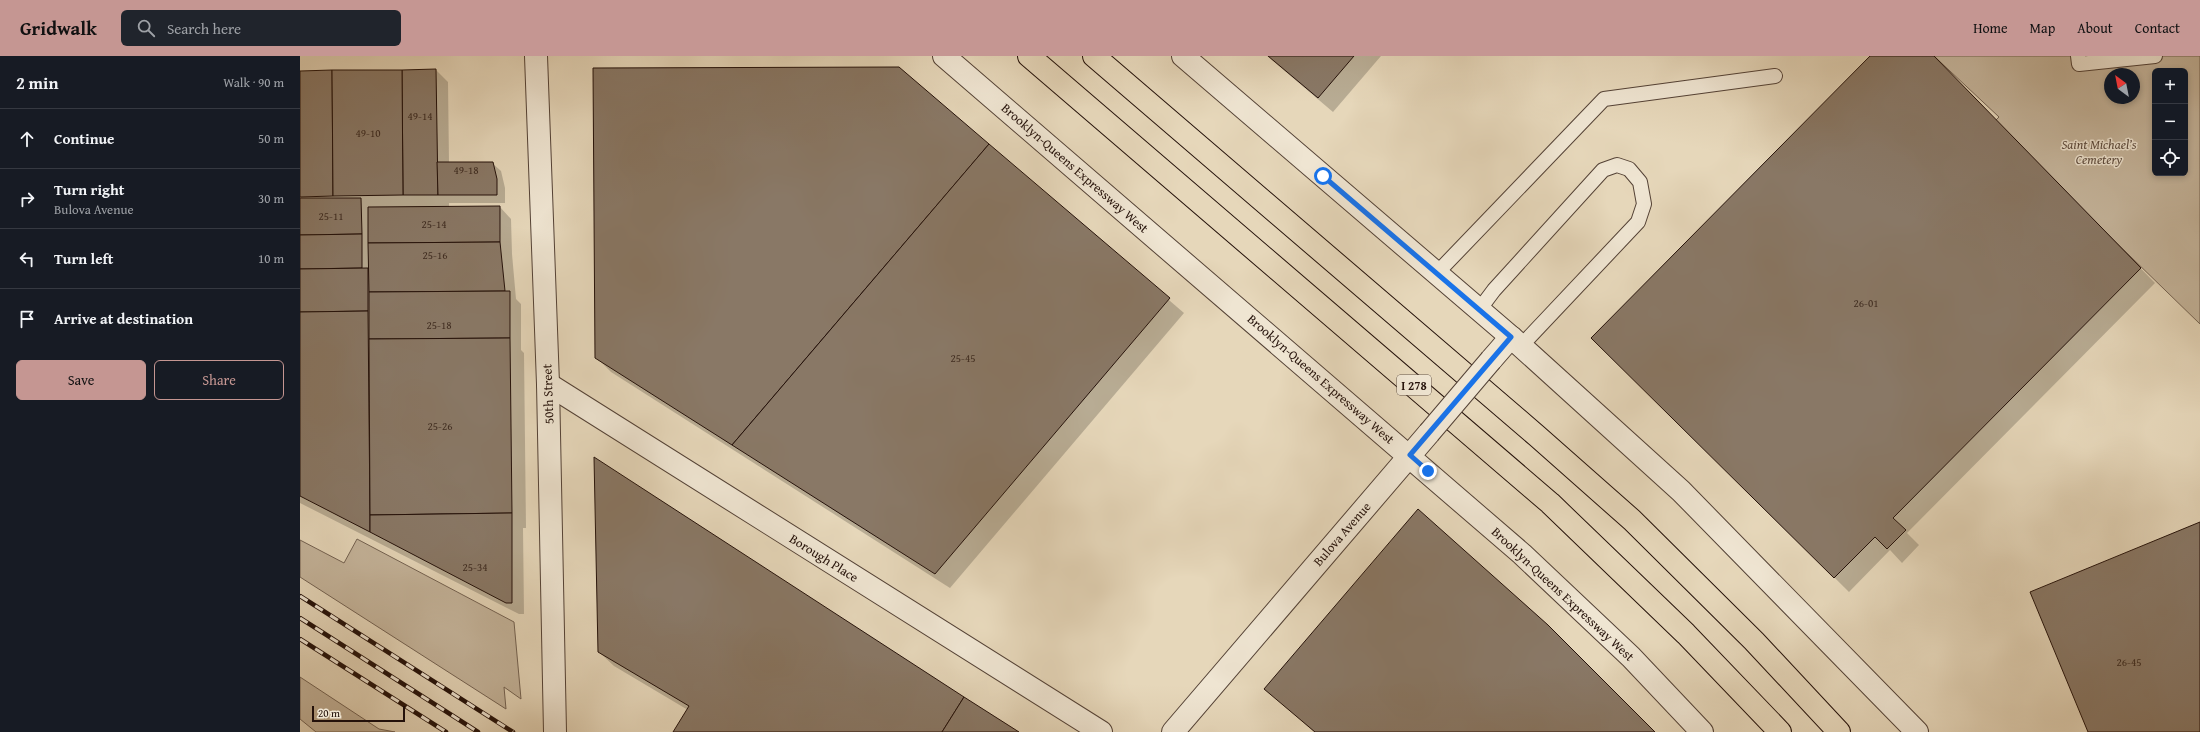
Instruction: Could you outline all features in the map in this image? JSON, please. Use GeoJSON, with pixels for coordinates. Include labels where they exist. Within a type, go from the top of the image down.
{"type":"FeatureCollection","features":[{"type":"Feature","properties":{"kind":"highway","name":"I 278"},"geometry":{"type":"LineString","coordinates":[[1029,56],[1550,503],[1681,628],[1780,732]]}},
{"type":"Feature","properties":{"kind":"highway"},"geometry":{"type":"LineString","coordinates":[[1094,56],[1537,436],[1632,520],[1754,641],[1839,732]]}},
{"type":"Feature","properties":{"kind":"street","name":"50th Street"},"geometry":{"type":"LineString","coordinates":[[536,56],[548,384],[555,732]]}},
{"type":"Feature","properties":{"kind":"street","name":"Brooklyn-Queens Expressway West"},"geometry":{"type":"LineString","coordinates":[[944,56],[1410,455],[1522,554],[1631,657],[1702,732]]}},
{"type":"Feature","properties":{"kind":"street"},"geometry":{"type":"LineString","coordinates":[[1183,56],[1516,342],[1681,491],[1917,732]]}},
{"type":"Feature","properties":{"kind":"street","name":"Bulova Avenue"},"geometry":{"type":"LineString","coordinates":[[1173,732],[1491,360],[1516,342]]}},
{"type":"Feature","properties":{"kind":"street","name":"Borough Place"},"geometry":{"type":"LineString","coordinates":[[548,384],[1101,732]]}},
{"type":"Feature","properties":{"kind":"lane"},"geometry":{"type":"LineString","coordinates":[[2078,56],[2079,64],[2156,56]]}},
{"type":"Feature","properties":{"kind":"lane"},"geometry":{"type":"LineString","coordinates":[[1437,273],[1604,99],[1775,76]]}},
{"type":"Feature","properties":{"kind":"lane"},"geometry":{"type":"LineString","coordinates":[[1479,310],[1494,290],[1603,170],[1617,165],[1630,169],[1640,182],[1644,204],[1638,222],[1516,342]]}},
{"type":"Feature","properties":{"kind":"green space","name":"Saint Michael’s Cemetery"},"geometry":{"type":"Polygon","coordinates":[[[1934,56],[2200,56],[2200,324],[1993,123],[1999,117],[1934,56]]]}},
{"type":"Feature","properties":{"kind":"green space"},"geometry":{"type":"Polygon","coordinates":[[[357,539],[514,622],[521,699],[504,687],[506,709],[300,577],[300,540],[344,563],[357,539]]]}},
{"type":"Feature","properties":{"kind":"green space"},"geometry":{"type":"Polygon","coordinates":[[[300,677],[379,729],[395,732],[316,732],[300,719],[300,677]]]}},
{"type":"Feature","properties":{"kind":"building"},"geometry":{"type":"Polygon","coordinates":[[[1268,56],[1354,56],[1318,98],[1268,56]]]}},
{"type":"Feature","properties":{"kind":"building"},"geometry":{"type":"Polygon","coordinates":[[[1870,56],[1934,56],[2141,268],[1893,518],[1906,530],[1887,549],[1875,537],[1834,578],[1591,338],[1870,56]]]}},
{"type":"Feature","properties":{"kind":"building"},"geometry":{"type":"Polygon","coordinates":[[[899,67],[989,144],[732,445],[595,358],[593,68],[899,67]]]}},
{"type":"Feature","properties":{"kind":"building"},"geometry":{"type":"Polygon","coordinates":[[[436,69],[438,195],[403,195],[402,70],[436,69]]]}},
{"type":"Feature","properties":{"kind":"building"},"geometry":{"type":"Polygon","coordinates":[[[332,70],[333,196],[300,197],[300,71],[332,70]]]}},
{"type":"Feature","properties":{"kind":"building"},"geometry":{"type":"Polygon","coordinates":[[[332,70],[402,70],[403,195],[333,196],[332,70]]]}},
{"type":"Feature","properties":{"kind":"building"},"geometry":{"type":"Polygon","coordinates":[[[989,144],[1170,298],[935,574],[732,445],[989,144]]]}},
{"type":"Feature","properties":{"kind":"building"},"geometry":{"type":"Polygon","coordinates":[[[437,162],[493,162],[497,179],[497,195],[438,195],[437,162]]]}},
{"type":"Feature","properties":{"kind":"building"},"geometry":{"type":"Polygon","coordinates":[[[300,198],[361,198],[362,234],[300,235],[300,198]]]}},
{"type":"Feature","properties":{"kind":"building"},"geometry":{"type":"Polygon","coordinates":[[[500,206],[500,242],[368,243],[368,207],[500,206]]]}},
{"type":"Feature","properties":{"kind":"building"},"geometry":{"type":"Polygon","coordinates":[[[362,234],[362,268],[300,269],[300,235],[362,234]]]}},
{"type":"Feature","properties":{"kind":"building"},"geometry":{"type":"Polygon","coordinates":[[[500,242],[505,291],[369,292],[368,243],[500,242]]]}},
{"type":"Feature","properties":{"kind":"building"},"geometry":{"type":"Polygon","coordinates":[[[368,268],[368,311],[300,312],[300,269],[368,268]]]}},
{"type":"Feature","properties":{"kind":"building"},"geometry":{"type":"Polygon","coordinates":[[[510,291],[510,338],[369,339],[369,292],[510,291]]]}},
{"type":"Feature","properties":{"kind":"building"},"geometry":{"type":"Polygon","coordinates":[[[368,311],[370,532],[300,496],[300,312],[368,311]]]}},
{"type":"Feature","properties":{"kind":"building"},"geometry":{"type":"Polygon","coordinates":[[[510,338],[512,513],[370,515],[369,339],[510,338]]]}},
{"type":"Feature","properties":{"kind":"building"},"geometry":{"type":"Polygon","coordinates":[[[594,457],[964,697],[942,732],[673,732],[689,706],[598,652],[594,457]]]}},
{"type":"Feature","properties":{"kind":"building"},"geometry":{"type":"Polygon","coordinates":[[[1418,509],[1548,625],[1655,732],[1315,732],[1264,689],[1418,509]]]}},
{"type":"Feature","properties":{"kind":"building"},"geometry":{"type":"Polygon","coordinates":[[[512,513],[512,603],[506,603],[370,532],[370,515],[512,513]]]}},
{"type":"Feature","properties":{"kind":"building"},"geometry":{"type":"Polygon","coordinates":[[[2200,522],[2200,732],[2088,732],[2030,592],[2200,522]]]}},
{"type":"Feature","properties":{"kind":"building"},"geometry":{"type":"Polygon","coordinates":[[[964,697],[1019,732],[942,732],[964,697]]]}},
{"type":"Feature","properties":{"kind":"railway"},"geometry":{"type":"LineString","coordinates":[[300,596],[513,732]]}},
{"type":"Feature","properties":{"kind":"railway"},"geometry":{"type":"LineString","coordinates":[[300,618],[478,732]]}},
{"type":"Feature","properties":{"kind":"railway"},"geometry":{"type":"LineString","coordinates":[[300,639],[446,732]]}},
{"type":"Feature","properties":{"kind":"route"},"geometry":{"type":"LineString","coordinates":[[1323,176],[1511,337],[1410,455],[1428,471]]}}]}
